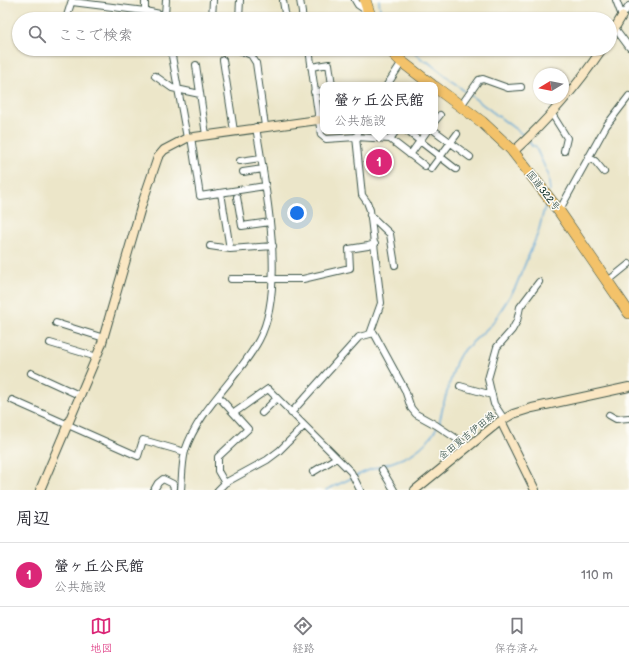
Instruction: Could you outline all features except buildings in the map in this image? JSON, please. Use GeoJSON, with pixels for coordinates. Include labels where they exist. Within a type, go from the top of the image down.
{"type":"FeatureCollection","features":[{"type":"Feature","properties":{"kind":"highway"},"geometry":{"type":"LineString","coordinates":[[396,56],[428,82]]}},
{"type":"Feature","properties":{"kind":"highway","name":"国道322号"},"geometry":{"type":"LineString","coordinates":[[438,90],[482,122],[513,152],[558,210],[629,313]]}},
{"type":"Feature","properties":{"kind":"street"},"geometry":{"type":"LineString","coordinates":[[144,0],[145,11]]}},
{"type":"Feature","properties":{"kind":"street"},"geometry":{"type":"LineString","coordinates":[[166,0],[167,12]]}},
{"type":"Feature","properties":{"kind":"street"},"geometry":{"type":"LineString","coordinates":[[212,12],[213,0]]}},
{"type":"Feature","properties":{"kind":"street"},"geometry":{"type":"LineString","coordinates":[[239,12],[240,0]]}},
{"type":"Feature","properties":{"kind":"street"},"geometry":{"type":"LineString","coordinates":[[300,0],[301,12]]}},
{"type":"Feature","properties":{"kind":"street"},"geometry":{"type":"LineString","coordinates":[[355,0],[358,5],[368,10]]}},
{"type":"Feature","properties":{"kind":"street"},"geometry":{"type":"LineString","coordinates":[[616,0],[622,16]]}},
{"type":"Feature","properties":{"kind":"street"},"geometry":{"type":"LineString","coordinates":[[68,12],[72,1],[149,12]]}},
{"type":"Feature","properties":{"kind":"street"},"geometry":{"type":"LineString","coordinates":[[283,1],[285,12]]}},
{"type":"Feature","properties":{"kind":"street"},"geometry":{"type":"LineString","coordinates":[[617,25],[629,6]]}},
{"type":"Feature","properties":{"kind":"street"},"geometry":{"type":"LineString","coordinates":[[617,31],[629,47]]}},
{"type":"Feature","properties":{"kind":"street"},"geometry":{"type":"LineString","coordinates":[[172,56],[177,88],[189,137],[200,196],[265,186]]}},
{"type":"Feature","properties":{"kind":"street"},"geometry":{"type":"LineString","coordinates":[[181,490],[185,452],[192,434],[259,341],[269,309],[273,246],[261,158],[261,127],[256,63],[252,56]]}},
{"type":"Feature","properties":{"kind":"street"},"geometry":{"type":"LineString","coordinates":[[40,490],[81,396],[104,338],[142,204],[158,157],[168,147],[189,137],[320,118],[314,92],[310,56]]}},
{"type":"Feature","properties":{"kind":"street"},"geometry":{"type":"LineString","coordinates":[[513,152],[542,126],[586,73],[597,56]]}},
{"type":"Feature","properties":{"kind":"street"},"geometry":{"type":"LineString","coordinates":[[224,60],[234,131]]}},
{"type":"Feature","properties":{"kind":"street"},"geometry":{"type":"LineString","coordinates":[[389,82],[402,62]]}},
{"type":"Feature","properties":{"kind":"street"},"geometry":{"type":"LineString","coordinates":[[311,67],[329,64],[332,82]]}},
{"type":"Feature","properties":{"kind":"street"},"geometry":{"type":"LineString","coordinates":[[196,65],[206,135]]}},
{"type":"Feature","properties":{"kind":"street"},"geometry":{"type":"LineString","coordinates":[[155,76],[172,88],[200,94]]}},
{"type":"Feature","properties":{"kind":"street"},"geometry":{"type":"LineString","coordinates":[[460,106],[480,80],[487,80],[508,88],[521,87]]}},
{"type":"Feature","properties":{"kind":"street"},"geometry":{"type":"LineString","coordinates":[[314,92],[320,91]]}},
{"type":"Feature","properties":{"kind":"street"},"geometry":{"type":"LineString","coordinates":[[558,210],[606,126],[629,96]]}},
{"type":"Feature","properties":{"kind":"street"},"geometry":{"type":"LineString","coordinates":[[552,114],[567,138],[564,151]]}},
{"type":"Feature","properties":{"kind":"street"},"geometry":{"type":"LineString","coordinates":[[438,133],[470,157]]}},
{"type":"Feature","properties":{"kind":"street"},"geometry":{"type":"LineString","coordinates":[[321,134],[326,139],[356,137],[390,139],[425,166]]}},
{"type":"Feature","properties":{"kind":"street"},"geometry":{"type":"LineString","coordinates":[[358,134],[356,137],[362,195],[368,202],[382,303],[370,334]]}},
{"type":"Feature","properties":{"kind":"street"},"geometry":{"type":"LineString","coordinates":[[390,139],[394,134]]}},
{"type":"Feature","properties":{"kind":"street"},"geometry":{"type":"LineString","coordinates":[[411,134],[456,168]]}},
{"type":"Feature","properties":{"kind":"street"},"geometry":{"type":"LineString","coordinates":[[410,155],[425,134]]}},
{"type":"Feature","properties":{"kind":"street"},"geometry":{"type":"LineString","coordinates":[[431,169],[457,134]]}},
{"type":"Feature","properties":{"kind":"street"},"geometry":{"type":"LineString","coordinates":[[588,157],[595,161],[604,172]]}},
{"type":"Feature","properties":{"kind":"street"},"geometry":{"type":"LineString","coordinates":[[240,161],[261,158]]}},
{"type":"Feature","properties":{"kind":"street"},"geometry":{"type":"LineString","coordinates":[[243,172],[263,169]]}},
{"type":"Feature","properties":{"kind":"street"},"geometry":{"type":"LineString","coordinates":[[221,193],[230,249]]}},
{"type":"Feature","properties":{"kind":"street"},"geometry":{"type":"LineString","coordinates":[[237,197],[242,226],[270,222]]}},
{"type":"Feature","properties":{"kind":"street"},"geometry":{"type":"LineString","coordinates":[[370,215],[390,234],[395,265]]}},
{"type":"Feature","properties":{"kind":"street"},"geometry":{"type":"LineString","coordinates":[[231,279],[303,279],[350,268],[349,249],[374,244]]}},
{"type":"Feature","properties":{"kind":"street"},"geometry":{"type":"LineString","coordinates":[[210,246],[230,249],[273,246]]}},
{"type":"Feature","properties":{"kind":"street"},"geometry":{"type":"LineString","coordinates":[[608,281],[629,264]]}},
{"type":"Feature","properties":{"kind":"street"},"geometry":{"type":"LineString","coordinates":[[535,490],[503,420],[494,404],[488,379],[497,347],[512,330],[517,321],[520,307],[539,282]]}},
{"type":"Feature","properties":{"kind":"street"},"geometry":{"type":"LineString","coordinates":[[56,323],[104,338]]}},
{"type":"Feature","properties":{"kind":"street"},"geometry":{"type":"LineString","coordinates":[[291,412],[359,337],[374,333],[398,377],[411,408],[416,414],[438,426],[469,447]]}},
{"type":"Feature","properties":{"kind":"street"},"geometry":{"type":"LineString","coordinates":[[50,343],[97,357]]}},
{"type":"Feature","properties":{"kind":"street"},"geometry":{"type":"LineString","coordinates":[[31,373],[81,396]]}},
{"type":"Feature","properties":{"kind":"street"},"geometry":{"type":"LineString","coordinates":[[460,386],[492,395]]}},
{"type":"Feature","properties":{"kind":"street","name":"金田夏吉伊田線"},"geometry":{"type":"LineString","coordinates":[[415,490],[503,420],[532,408],[629,387]]}},
{"type":"Feature","properties":{"kind":"street"},"geometry":{"type":"LineString","coordinates":[[234,413],[268,389],[354,477],[360,490]]}},
{"type":"Feature","properties":{"kind":"street"},"geometry":{"type":"LineString","coordinates":[[218,396],[248,429],[218,457],[218,470],[225,483]]}},
{"type":"Feature","properties":{"kind":"street"},"geometry":{"type":"LineString","coordinates":[[262,414],[277,398]]}},
{"type":"Feature","properties":{"kind":"street"},"geometry":{"type":"LineString","coordinates":[[12,400],[138,456],[144,440],[185,452]]}},
{"type":"Feature","properties":{"kind":"street"},"geometry":{"type":"LineString","coordinates":[[608,415],[616,419],[629,418]]}},
{"type":"Feature","properties":{"kind":"street"},"geometry":{"type":"LineString","coordinates":[[218,490],[225,483],[267,460],[279,451],[304,426]]}},
{"type":"Feature","properties":{"kind":"street"},"geometry":{"type":"LineString","coordinates":[[313,472],[336,458]]}},
{"type":"Feature","properties":{"kind":"street"},"geometry":{"type":"LineString","coordinates":[[382,470],[394,490]]}},
{"type":"Feature","properties":{"kind":"street"},"geometry":{"type":"LineString","coordinates":[[154,490],[158,483],[163,479],[173,484],[174,490]]}},
{"type":"Feature","properties":{"kind":"waterway"},"geometry":{"type":"LineString","coordinates":[[379,0],[380,12]]}},
{"type":"Feature","properties":{"kind":"waterway"},"geometry":{"type":"LineString","coordinates":[[419,56],[467,93]]}},
{"type":"Feature","properties":{"kind":"waterway"},"geometry":{"type":"LineString","coordinates":[[470,95],[526,137]]}},
{"type":"Feature","properties":{"kind":"waterway"},"geometry":{"type":"LineString","coordinates":[[529,141],[532,146],[535,146],[548,174],[550,191]]}},
{"type":"Feature","properties":{"kind":"waterway"},"geometry":{"type":"LineString","coordinates":[[439,424],[456,362],[461,353],[492,324],[515,288],[538,233],[546,202]]}},
{"type":"Feature","properties":{"kind":"waterway"},"geometry":{"type":"LineString","coordinates":[[356,476],[411,454],[429,439],[437,427]]}},
{"type":"Feature","properties":{"kind":"waterway"},"geometry":{"type":"LineString","coordinates":[[326,490],[352,478]]}},
{"type":"Feature","properties":{"kind":"place","name":"螢ヶ丘公民館"},"geometry":{"type":"Point","coordinates":[379,162]}}]}
